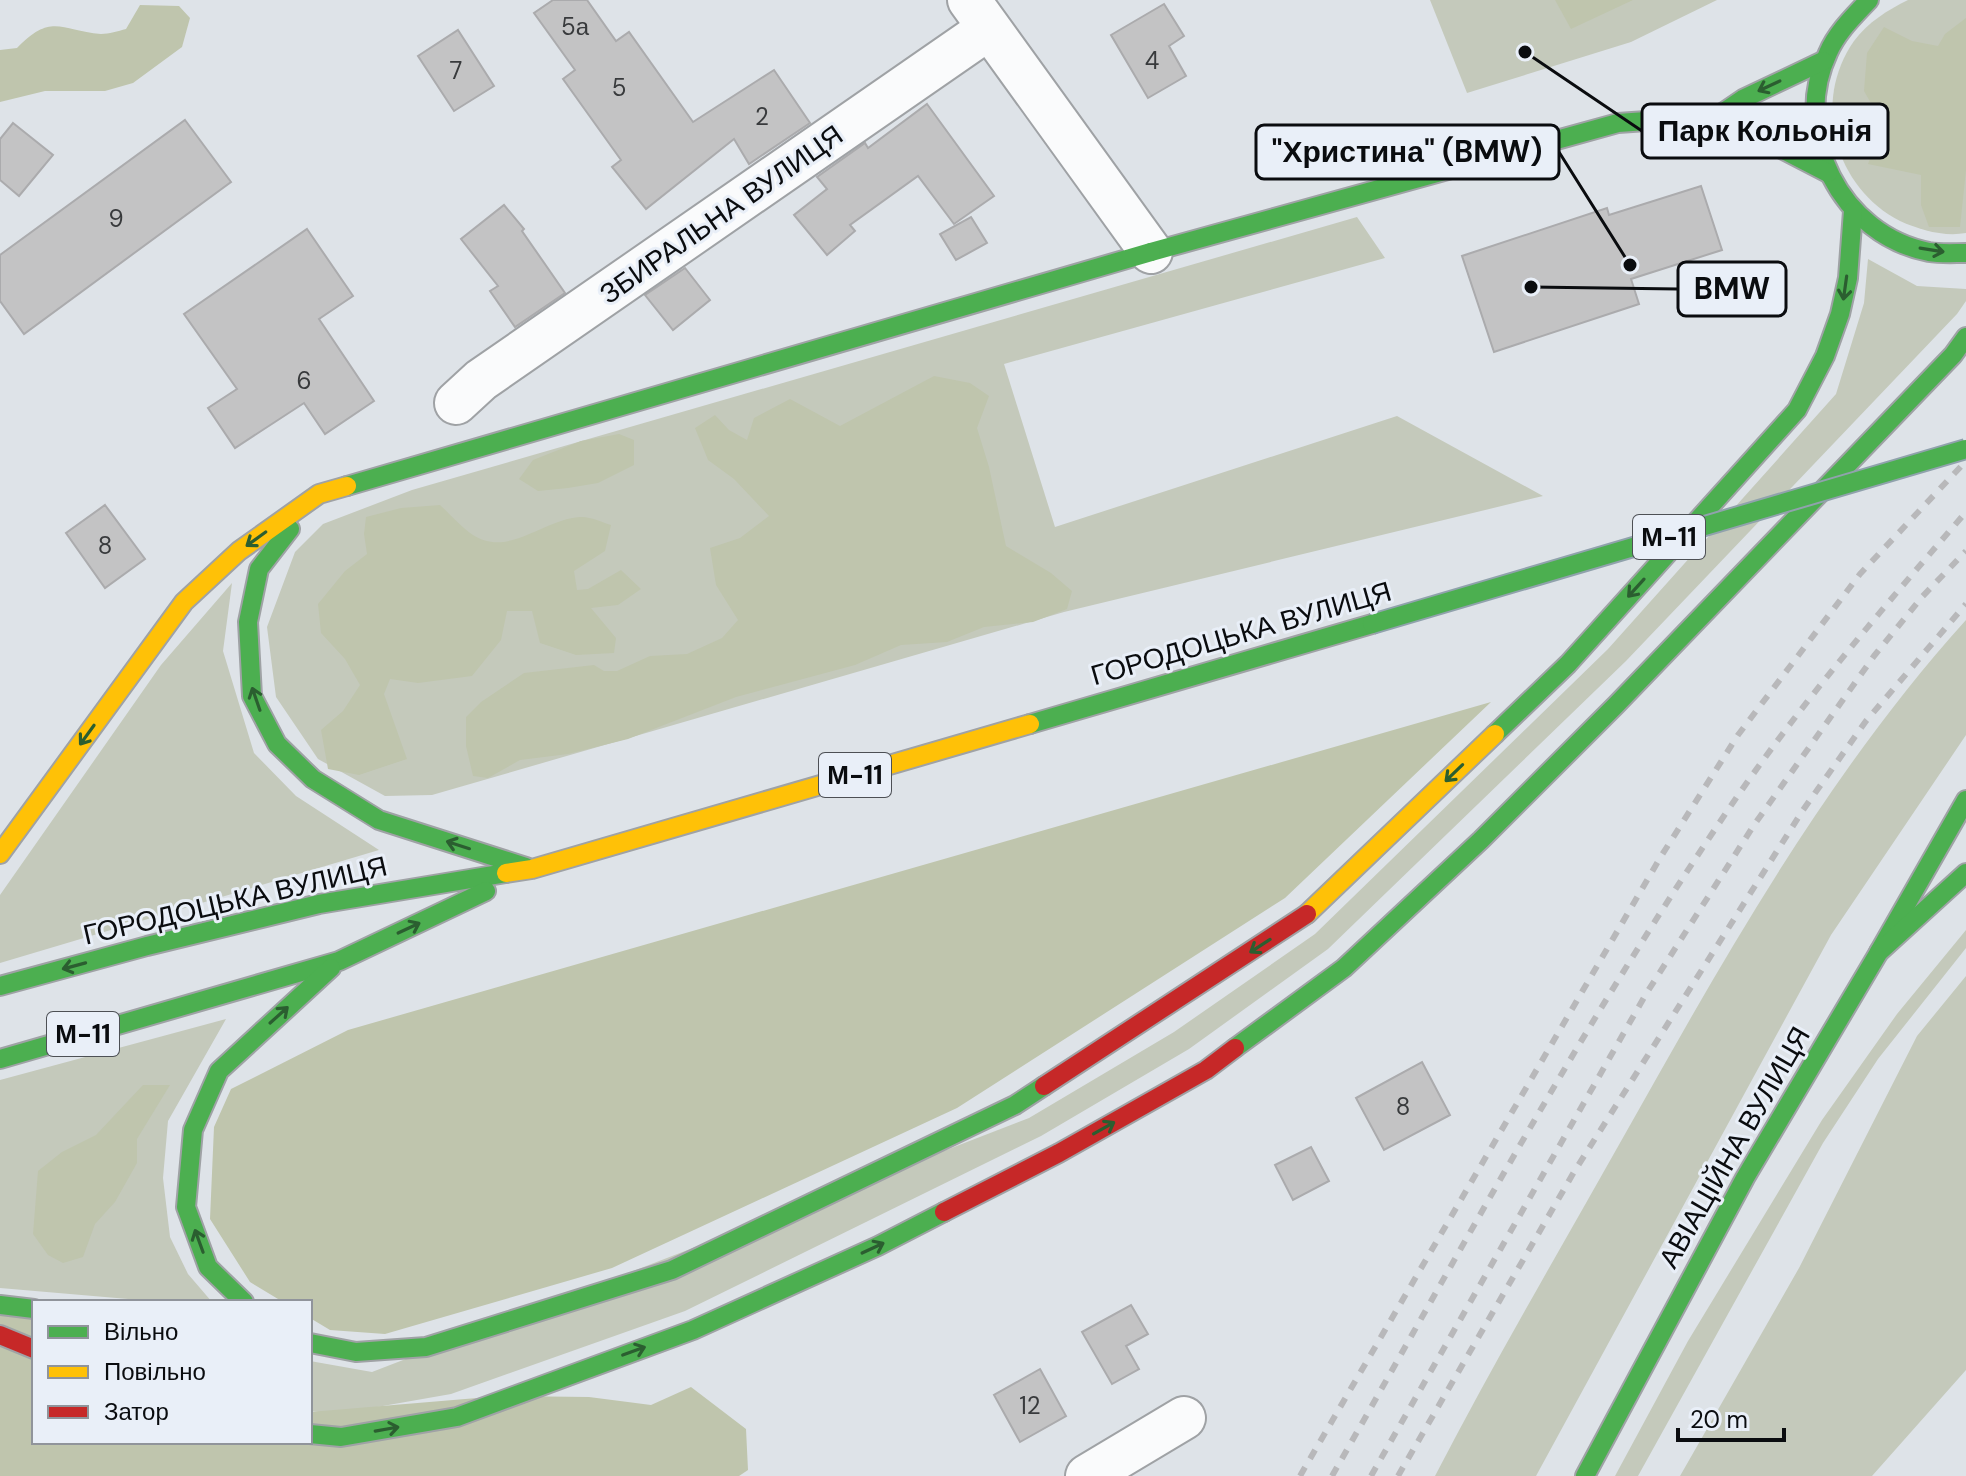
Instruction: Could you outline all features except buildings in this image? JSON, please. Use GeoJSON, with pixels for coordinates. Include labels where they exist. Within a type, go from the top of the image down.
{"type":"FeatureCollection","features":[{"type":"Feature","properties":{"kind":"street"},"geometry":{"type":"LineString","coordinates":[[1869,0],[1842,27],[1823,61],[1814,98],[1816,137],[1828,173],[1853,211],[1888,237],[1928,252],[1966,253]]}},
{"type":"Feature","properties":{"kind":"street"},"geometry":{"type":"LineString","coordinates":[[978,14],[1151,252]]}},
{"type":"Feature","properties":{"kind":"street","name":"ЗБИРАЛЬНА ВУЛИЦЯ"},"geometry":{"type":"LineString","coordinates":[[456,403],[481,380],[978,14]]}},
{"type":"Feature","properties":{"kind":"street"},"geometry":{"type":"LineString","coordinates":[[0,854],[184,602],[239,551],[319,494],[1151,252],[1618,123],[1718,116],[1743,99],[1823,61]]}},
{"type":"Feature","properties":{"kind":"street"},"geometry":{"type":"LineString","coordinates":[[1718,116],[1828,173]]}},
{"type":"Feature","properties":{"kind":"street"},"geometry":{"type":"LineString","coordinates":[[312,1343],[356,1352],[426,1347],[672,1270],[1015,1105],[1302,919],[1568,664],[1797,410],[1820,371],[1835,329],[1844,297],[1853,211]]}},
{"type":"Feature","properties":{"kind":"street"},"geometry":{"type":"LineString","coordinates":[[312,1434],[341,1437],[457,1417],[693,1330],[878,1246],[1059,1153],[1206,1070],[1344,968],[1481,840],[1638,683],[1953,355],[1966,337]]}},
{"type":"Feature","properties":{"kind":"street","name":"ГОРОДОЦЬКА ВУЛИЦЯ"},"geometry":{"type":"LineString","coordinates":[[0,986],[319,904],[532,869],[1966,449]]}},
{"type":"Feature","properties":{"kind":"street"},"geometry":{"type":"LineString","coordinates":[[319,494],[259,569],[248,622],[252,696],[277,744],[313,779],[379,820],[532,869]]}},
{"type":"Feature","properties":{"kind":"street"},"geometry":{"type":"LineString","coordinates":[[1879,952],[1966,800]]}},
{"type":"Feature","properties":{"kind":"street","name":"ГОРОДОЦЬКА ВУЛИЦЯ"},"geometry":{"type":"LineString","coordinates":[[0,1059],[339,961],[532,869]]}},
{"type":"Feature","properties":{"kind":"street","name":"АВІАЦІЙНА ВУЛИЦЯ"},"geometry":{"type":"LineString","coordinates":[[1585,1476],[1745,1178],[1879,952],[1966,873]]}},
{"type":"Feature","properties":{"kind":"street"},"geometry":{"type":"LineString","coordinates":[[242,1300],[208,1267],[186,1207],[193,1130],[219,1071],[339,961]]}},
{"type":"Feature","properties":{"kind":"street"},"geometry":{"type":"LineString","coordinates":[[0,1305],[32,1309]]}},
{"type":"Feature","properties":{"kind":"street"},"geometry":{"type":"LineString","coordinates":[[0,1335],[32,1348]]}},
{"type":"Feature","properties":{"kind":"street"},"geometry":{"type":"LineString","coordinates":[[1087,1476],[1184,1418]]}},
{"type":"Feature","properties":{"kind":"shaded area"},"geometry":{"type":"Polygon","coordinates":[[[1430,0],[1717,0],[1631,42],[1467,93],[1430,0]]]}},
{"type":"Feature","properties":{"kind":"shaded area"},"geometry":{"type":"Polygon","coordinates":[[[1908,0],[1966,0],[1966,233],[1924,230],[1900,221],[1878,206],[1859,188],[1836,142],[1834,90],[1841,65],[1854,41],[1866,28],[1908,0]]]}},
{"type":"Feature","properties":{"kind":"shaded area"},"geometry":{"type":"Polygon","coordinates":[[[1357,217],[1385,258],[1004,364],[1055,527],[1397,416],[1543,496],[1064,612],[432,795],[385,796],[318,759],[276,697],[267,627],[295,552],[323,524],[412,490],[1357,217]]]}},
{"type":"Feature","properties":{"kind":"shaded area"},"geometry":{"type":"Polygon","coordinates":[[[1868,259],[1917,286],[1966,289],[1966,301],[1957,314],[1626,661],[1328,949],[1189,1049],[1041,1136],[685,1311],[451,1394],[337,1414],[312,1411],[312,1361],[372,1372],[1029,1118],[1174,1032],[1315,934],[1608,649],[1836,394],[1864,303],[1868,259]]]}},
{"type":"Feature","properties":{"kind":"shaded area"},"geometry":{"type":"Polygon","coordinates":[[[232,583],[223,651],[254,753],[296,796],[379,850],[0,963],[0,895],[161,665],[232,583]]]}},
{"type":"Feature","properties":{"kind":"shaded area"},"geometry":{"type":"Polygon","coordinates":[[[1966,620],[1966,735],[1831,935],[1536,1476],[1435,1476],[1530,1301],[1743,928],[1870,738],[1966,620]]]}},
{"type":"Feature","properties":{"kind":"shaded area"},"geometry":{"type":"Polygon","coordinates":[[[1966,930],[1966,948],[1878,1059],[1823,1143],[1638,1476],[1615,1476],[1688,1341],[1822,1120],[1897,1014],[1966,930]]]}},
{"type":"Feature","properties":{"kind":"shaded area"},"geometry":{"type":"Polygon","coordinates":[[[1966,976],[1966,1370],[1872,1476],[1680,1476],[1799,1268],[1917,1036],[1966,976]]]}},
{"type":"Feature","properties":{"kind":"shaded area"},"geometry":{"type":"Polygon","coordinates":[[[226,1019],[168,1121],[163,1178],[170,1237],[188,1274],[210,1300],[140,1300],[0,1288],[0,1080],[226,1019]]]}},
{"type":"Feature","properties":{"kind":"green space"},"geometry":{"type":"Polygon","coordinates":[[[1555,0],[1633,0],[1571,29],[1555,0]]]}},
{"type":"Feature","properties":{"kind":"green space"},"geometry":{"type":"Polygon","coordinates":[[[140,5],[179,6],[190,18],[182,47],[133,83],[105,91],[45,91],[0,102],[0,50],[17,48],[39,30],[48,27],[101,34],[126,29],[140,5]]]}},
{"type":"Feature","properties":{"kind":"green space"},"geometry":{"type":"Polygon","coordinates":[[[1966,18],[1966,170],[1960,227],[1929,227],[1921,205],[1921,175],[1868,164],[1883,124],[1864,91],[1867,53],[1884,27],[1912,41],[1938,46],[1945,34],[1966,18]]]}},
{"type":"Feature","properties":{"kind":"green space"},"geometry":{"type":"Polygon","coordinates":[[[934,376],[970,383],[989,396],[977,428],[1006,546],[1051,573],[1072,591],[1067,609],[1033,622],[984,627],[947,642],[901,645],[855,665],[736,697],[628,739],[568,754],[520,760],[488,778],[473,776],[466,746],[466,717],[481,702],[524,673],[594,665],[604,671],[617,671],[650,656],[687,654],[722,638],[738,620],[716,585],[710,548],[740,538],[769,516],[734,479],[708,460],[695,428],[715,415],[729,430],[747,440],[754,418],[790,399],[840,426],[934,376]]]}},
{"type":"Feature","properties":{"kind":"green space"},"geometry":{"type":"Polygon","coordinates":[[[619,434],[634,440],[634,465],[598,483],[538,491],[519,479],[533,460],[581,441],[619,434]]]}},
{"type":"Feature","properties":{"kind":"green space"},"geometry":{"type":"Polygon","coordinates":[[[440,505],[469,532],[486,541],[513,540],[580,517],[611,525],[605,551],[574,571],[577,590],[588,589],[621,570],[641,589],[618,605],[591,608],[616,638],[614,653],[576,655],[540,643],[532,611],[507,611],[501,640],[472,676],[418,683],[390,679],[384,694],[407,759],[359,775],[328,769],[321,730],[343,711],[360,685],[345,659],[321,633],[318,604],[345,571],[367,554],[364,534],[366,517],[401,508],[440,505]]]}},
{"type":"Feature","properties":{"kind":"green space"},"geometry":{"type":"Polygon","coordinates":[[[1491,702],[1285,898],[957,1108],[612,1268],[385,1334],[330,1330],[312,1319],[312,1300],[280,1300],[250,1282],[210,1219],[214,1127],[231,1089],[348,1030],[1491,702]]]}},
{"type":"Feature","properties":{"kind":"green space"},"geometry":{"type":"Polygon","coordinates":[[[143,1085],[170,1085],[137,1139],[137,1163],[115,1202],[95,1224],[83,1257],[63,1263],[48,1255],[33,1234],[38,1171],[62,1152],[96,1135],[143,1085]]]}},
{"type":"Feature","properties":{"kind":"green space"},"geometry":{"type":"Polygon","coordinates":[[[0,1316],[32,1316],[32,1444],[312,1444],[312,1412],[501,1396],[589,1397],[651,1405],[691,1387],[746,1429],[748,1470],[739,1476],[0,1476],[0,1316]]]}},
{"type":"Feature","properties":{"kind":"railway"},"geometry":{"type":"LineString","coordinates":[[1300,1476],[1660,858],[1738,735],[1860,574],[1966,461]]}},
{"type":"Feature","properties":{"kind":"railway"},"geometry":{"type":"LineString","coordinates":[[1332,1476],[1573,1055],[1728,810],[1813,695],[1966,512]]}},
{"type":"Feature","properties":{"kind":"railway"},"geometry":{"type":"LineString","coordinates":[[1371,1476],[1646,994],[1754,825],[1874,656],[1922,597],[1966,551]]}},
{"type":"Feature","properties":{"kind":"railway"},"geometry":{"type":"LineString","coordinates":[[1398,1476],[1574,1172],[1803,810],[1866,721],[1966,604]]}},
{"type":"Feature","properties":{"kind":"traffic: fast"},"geometry":{"type":"LineString","coordinates":[[1869,0],[1836,38],[1818,84],[1815,116],[1820,147],[1831,176],[1848,203],[1871,225],[1898,242],[1929,252],[1966,253]]}},
{"type":"Feature","properties":{"kind":"traffic: fast"},"geometry":{"type":"LineString","coordinates":[[1151,252],[1618,123],[1718,116],[1743,99],[1823,61]]}},
{"type":"Feature","properties":{"kind":"traffic: fast"},"geometry":{"type":"LineString","coordinates":[[1718,116],[1828,173]]}},
{"type":"Feature","properties":{"kind":"traffic: fast"},"geometry":{"type":"LineString","coordinates":[[1495,734],[1568,664],[1797,410],[1825,356],[1840,314],[1848,278],[1853,211]]}},
{"type":"Feature","properties":{"kind":"traffic: fast"},"geometry":{"type":"LineString","coordinates":[[347,486],[1151,252]]}},
{"type":"Feature","properties":{"kind":"traffic: fast"},"geometry":{"type":"LineString","coordinates":[[1235,1048],[1344,968],[1481,840],[1616,705],[1953,355],[1966,337]]}},
{"type":"Feature","properties":{"kind":"traffic: fast"},"geometry":{"type":"LineString","coordinates":[[1372,624],[1966,449]]}},
{"type":"Feature","properties":{"kind":"traffic: fast"},"geometry":{"type":"LineString","coordinates":[[290,529],[259,569],[248,622],[252,696],[277,744],[313,779],[379,820],[526,867]]}},
{"type":"Feature","properties":{"kind":"traffic: fast"},"geometry":{"type":"LineString","coordinates":[[1030,724],[1372,624]]}},
{"type":"Feature","properties":{"kind":"traffic: fast"},"geometry":{"type":"LineString","coordinates":[[1879,952],[1966,800]]}},
{"type":"Feature","properties":{"kind":"traffic: fast"},"geometry":{"type":"LineString","coordinates":[[0,986],[319,904],[506,873]]}},
{"type":"Feature","properties":{"kind":"traffic: fast"},"geometry":{"type":"LineString","coordinates":[[1585,1476],[1745,1178],[1879,952],[1966,873]]}},
{"type":"Feature","properties":{"kind":"traffic: fast"},"geometry":{"type":"LineString","coordinates":[[0,1059],[339,961],[486,891]]}},
{"type":"Feature","properties":{"kind":"traffic: fast"},"geometry":{"type":"LineString","coordinates":[[242,1300],[208,1267],[186,1207],[193,1130],[219,1071],[331,968]]}},
{"type":"Feature","properties":{"kind":"traffic: fast"},"geometry":{"type":"LineString","coordinates":[[312,1343],[356,1352],[426,1347],[672,1270],[1015,1105],[1044,1086]]}},
{"type":"Feature","properties":{"kind":"traffic: fast"},"geometry":{"type":"LineString","coordinates":[[312,1434],[341,1437],[457,1417],[693,1330],[878,1246],[944,1212]]}},
{"type":"Feature","properties":{"kind":"traffic: fast"},"geometry":{"type":"LineString","coordinates":[[0,1305],[32,1309]]}},
{"type":"Feature","properties":{"kind":"traffic: slow"},"geometry":{"type":"LineString","coordinates":[[0,854],[184,602],[239,551],[319,494],[347,486]]}},
{"type":"Feature","properties":{"kind":"traffic: slow"},"geometry":{"type":"LineString","coordinates":[[506,873],[532,869],[1030,724]]}},
{"type":"Feature","properties":{"kind":"traffic: slow"},"geometry":{"type":"LineString","coordinates":[[1307,914],[1495,734]]}},
{"type":"Feature","properties":{"kind":"traffic: jam"},"geometry":{"type":"LineString","coordinates":[[1044,1086],[1307,914]]}},
{"type":"Feature","properties":{"kind":"traffic: jam"},"geometry":{"type":"LineString","coordinates":[[944,1212],[1059,1153],[1206,1070],[1235,1048]]}},
{"type":"Feature","properties":{"kind":"traffic: jam"},"geometry":{"type":"LineString","coordinates":[[0,1335],[32,1348]]}},
{"type":"Feature","properties":{"kind":"place","name":"Парк Кольонія"},"geometry":{"type":"Point","coordinates":[1525,52]}},
{"type":"Feature","properties":{"kind":"place","name":"\"Христина\" (BMW)"},"geometry":{"type":"Point","coordinates":[1630,265]}},
{"type":"Feature","properties":{"kind":"place","name":"BMW"},"geometry":{"type":"Point","coordinates":[1531,287]}}]}
